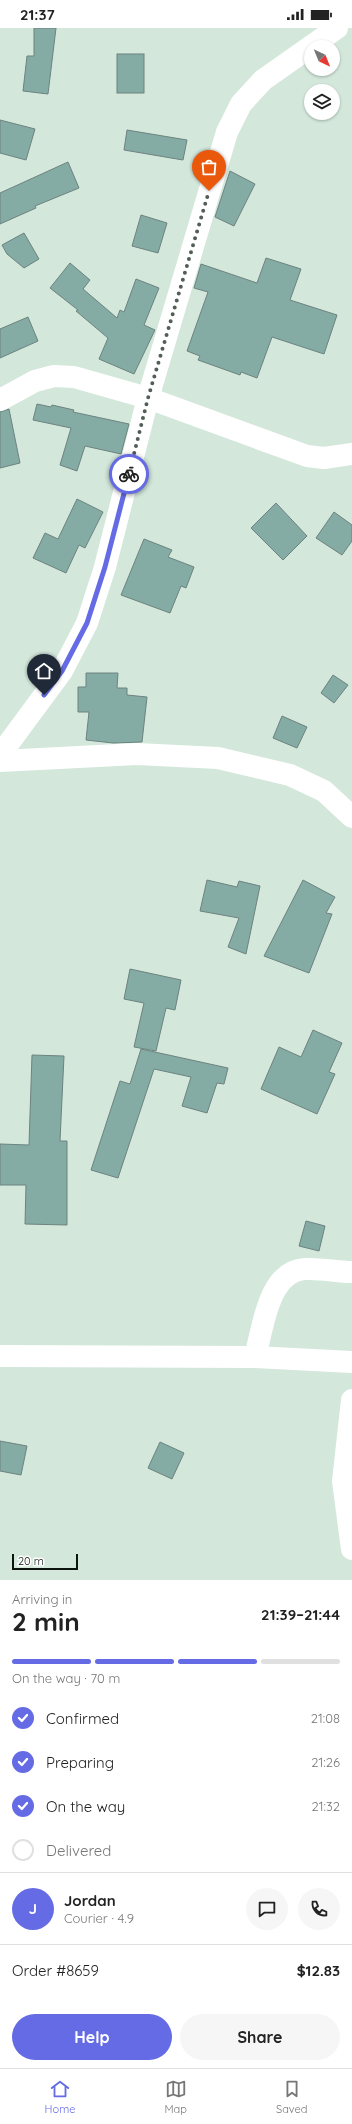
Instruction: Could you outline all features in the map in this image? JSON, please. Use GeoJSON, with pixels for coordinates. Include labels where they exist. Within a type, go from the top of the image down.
{"type":"FeatureCollection","features":[{"type":"Feature","properties":{"kind":"main road"},"geometry":{"type":"LineString","coordinates":[[0,755],[62,671],[87,623],[105,567],[148,398],[227,132],[241,104],[263,80],[337,28]]}},
{"type":"Feature","properties":{"kind":"main road"},"geometry":{"type":"LineString","coordinates":[[0,400],[35,381],[54,376],[74,377],[148,398],[307,456],[324,458],[352,454]]}},
{"type":"Feature","properties":{"kind":"main road"},"geometry":{"type":"LineString","coordinates":[[0,761],[138,754],[218,758],[290,775],[324,791],[352,818]]}},
{"type":"Feature","properties":{"kind":"main road"},"geometry":{"type":"LineString","coordinates":[[255,1357],[273,1291],[280,1282],[292,1272],[305,1269],[352,1272]]}},
{"type":"Feature","properties":{"kind":"main road"},"geometry":{"type":"LineString","coordinates":[[0,1356],[255,1357],[352,1362]]}},
{"type":"Feature","properties":{"kind":"main road"},"geometry":{"type":"LineString","coordinates":[[352,1400],[343,1481],[352,1549]]}},
{"type":"Feature","properties":{"kind":"building"},"geometry":{"type":"Polygon","coordinates":[[[34,28],[56,28],[48,94],[23,91],[27,56],[34,56],[34,28]]]}},
{"type":"Feature","properties":{"kind":"building"},"geometry":{"type":"Polygon","coordinates":[[[117,54],[144,54],[144,93],[117,93],[117,54]]]}},
{"type":"Feature","properties":{"kind":"building"},"geometry":{"type":"Polygon","coordinates":[[[0,120],[35,129],[26,160],[0,153],[0,120]]]}},
{"type":"Feature","properties":{"kind":"building"},"geometry":{"type":"Polygon","coordinates":[[[127,130],[187,140],[183,160],[124,150],[127,130]]]}},
{"type":"Feature","properties":{"kind":"building"},"geometry":{"type":"Polygon","coordinates":[[[68,162],[79,188],[35,206],[36,208],[0,224],[0,193],[68,162]]]}},
{"type":"Feature","properties":{"kind":"building"},"geometry":{"type":"Polygon","coordinates":[[[230,171],[255,184],[234,226],[215,217],[230,171]]]}},
{"type":"Feature","properties":{"kind":"building"},"geometry":{"type":"Polygon","coordinates":[[[141,215],[167,223],[158,253],[132,246],[141,215]]]}},
{"type":"Feature","properties":{"kind":"building"},"geometry":{"type":"Polygon","coordinates":[[[24,233],[39,259],[24,268],[7,254],[2,245],[24,233]]]}},
{"type":"Feature","properties":{"kind":"building"},"geometry":{"type":"Polygon","coordinates":[[[266,258],[301,269],[290,300],[337,315],[324,354],[272,337],[257,378],[241,372],[240,375],[198,360],[200,356],[187,351],[208,292],[194,288],[201,264],[257,283],[266,258]]]}},
{"type":"Feature","properties":{"kind":"building"},"geometry":{"type":"Polygon","coordinates":[[[70,263],[90,280],[83,289],[117,318],[120,310],[124,312],[136,279],[159,288],[144,325],[155,330],[134,374],[99,359],[108,338],[76,311],[78,310],[50,288],[70,263]]]}},
{"type":"Feature","properties":{"kind":"building"},"geometry":{"type":"Polygon","coordinates":[[[28,317],[38,341],[0,358],[0,329],[28,317]]]}},
{"type":"Feature","properties":{"kind":"building"},"geometry":{"type":"Polygon","coordinates":[[[37,404],[51,407],[52,405],[74,410],[73,412],[129,424],[121,454],[85,446],[77,471],[60,465],[71,428],[33,420],[37,404]]]}},
{"type":"Feature","properties":{"kind":"building"},"geometry":{"type":"Polygon","coordinates":[[[9,409],[20,463],[0,468],[0,412],[9,409]]]}},
{"type":"Feature","properties":{"kind":"building"},"geometry":{"type":"Polygon","coordinates":[[[77,499],[103,512],[85,548],[79,545],[66,573],[33,558],[45,533],[58,539],[77,499]]]}},
{"type":"Feature","properties":{"kind":"building"},"geometry":{"type":"Polygon","coordinates":[[[276,503],[307,536],[283,560],[251,528],[276,503]]]}},
{"type":"Feature","properties":{"kind":"building"},"geometry":{"type":"Polygon","coordinates":[[[334,512],[352,525],[352,541],[342,555],[316,538],[334,512]]]}},
{"type":"Feature","properties":{"kind":"building"},"geometry":{"type":"Polygon","coordinates":[[[144,539],[172,550],[168,557],[194,567],[186,588],[181,586],[170,613],[121,595],[144,539]]]}},
{"type":"Feature","properties":{"kind":"building"},"geometry":{"type":"Polygon","coordinates":[[[86,673],[118,673],[117,688],[127,688],[127,695],[147,697],[142,742],[113,743],[86,740],[89,712],[78,712],[78,687],[86,687],[86,673]]]}},
{"type":"Feature","properties":{"kind":"building"},"geometry":{"type":"Polygon","coordinates":[[[333,675],[348,685],[334,703],[321,693],[333,675]]]}},
{"type":"Feature","properties":{"kind":"building"},"geometry":{"type":"Polygon","coordinates":[[[282,716],[307,727],[297,748],[273,738],[282,716]]]}},
{"type":"Feature","properties":{"kind":"building"},"geometry":{"type":"Polygon","coordinates":[[[207,880],[237,887],[239,881],[260,886],[246,954],[228,947],[239,918],[200,911],[207,880]]]}},
{"type":"Feature","properties":{"kind":"building"},"geometry":{"type":"Polygon","coordinates":[[[303,880],[335,897],[326,913],[332,914],[309,973],[264,956],[303,880]]]}},
{"type":"Feature","properties":{"kind":"building"},"geometry":{"type":"Polygon","coordinates":[[[130,969],[181,980],[175,1010],[166,1008],[156,1051],[134,1047],[144,1003],[124,999],[130,969]]]}},
{"type":"Feature","properties":{"kind":"building"},"geometry":{"type":"Polygon","coordinates":[[[313,1030],[342,1043],[329,1072],[335,1074],[317,1114],[261,1089],[279,1047],[301,1057],[313,1030]]]}},
{"type":"Feature","properties":{"kind":"building"},"geometry":{"type":"Polygon","coordinates":[[[141,1049],[228,1068],[224,1084],[217,1083],[207,1113],[182,1106],[191,1077],[154,1069],[118,1178],[91,1170],[120,1081],[130,1084],[141,1049]]]}},
{"type":"Feature","properties":{"kind":"building"},"geometry":{"type":"Polygon","coordinates":[[[32,1055],[64,1056],[60,1141],[67,1141],[67,1225],[25,1224],[26,1185],[0,1185],[0,1144],[29,1145],[32,1055]]]}},
{"type":"Feature","properties":{"kind":"building"},"geometry":{"type":"Polygon","coordinates":[[[306,1221],[325,1226],[319,1251],[299,1246],[306,1221]]]}},
{"type":"Feature","properties":{"kind":"building"},"geometry":{"type":"Polygon","coordinates":[[[0,1441],[27,1446],[21,1475],[0,1471],[0,1441]]]}},
{"type":"Feature","properties":{"kind":"building"},"geometry":{"type":"Polygon","coordinates":[[[160,1442],[184,1453],[172,1479],[148,1468],[160,1442]]]}},
{"type":"Feature","properties":{"kind":"way so far"},"geometry":{"type":"LineString","coordinates":[[129,474],[148,398],[209,191]]}},
{"type":"Feature","properties":{"kind":"route"},"geometry":{"type":"LineString","coordinates":[[44,695],[62,671],[87,623],[105,567],[129,474]]}}]}
